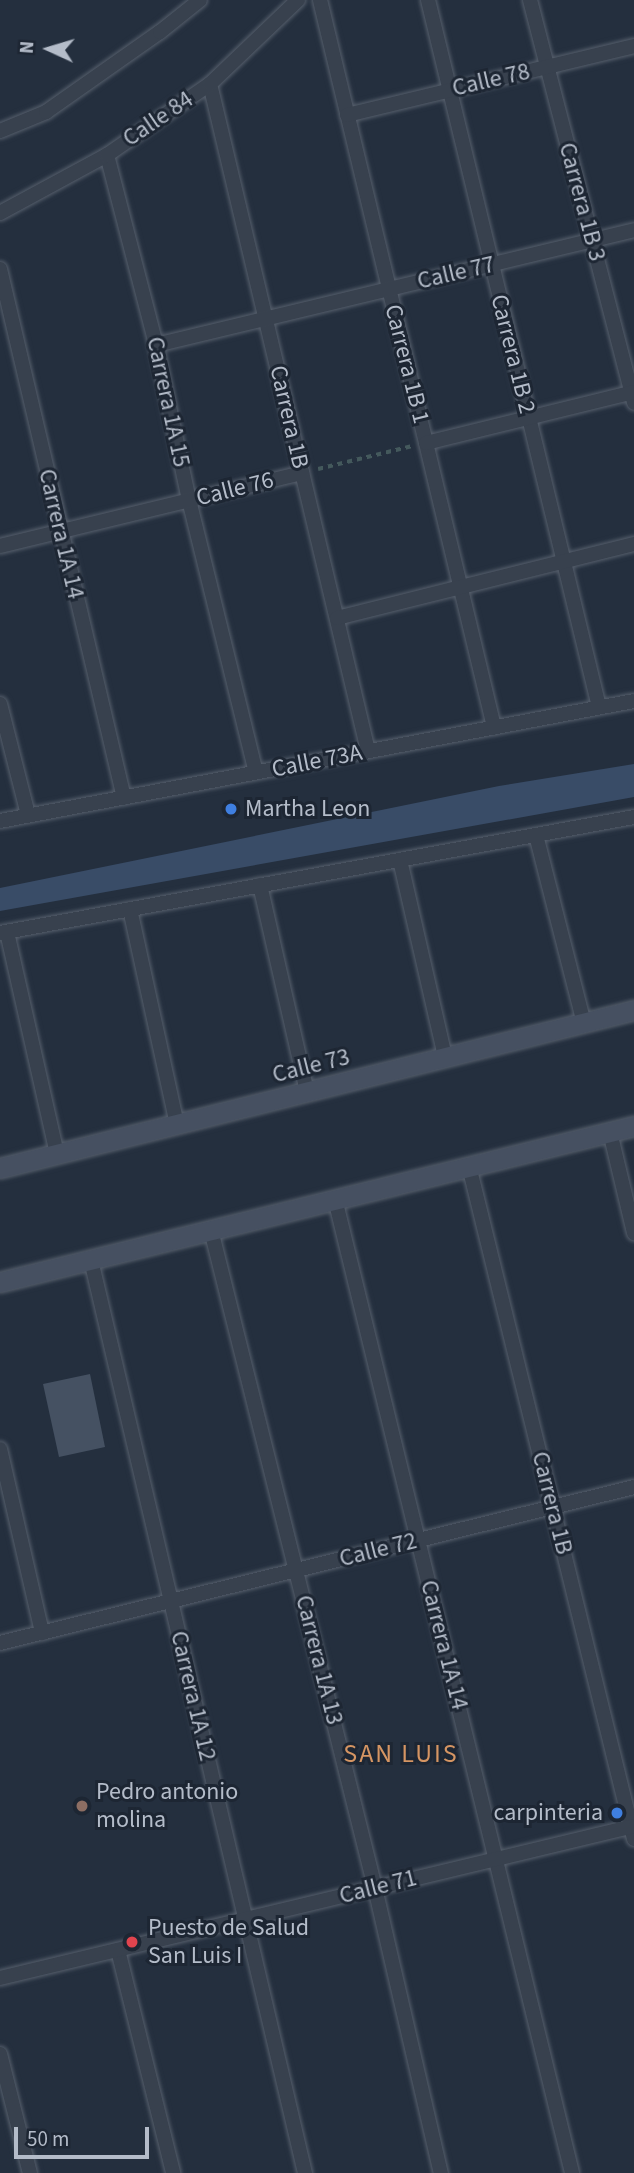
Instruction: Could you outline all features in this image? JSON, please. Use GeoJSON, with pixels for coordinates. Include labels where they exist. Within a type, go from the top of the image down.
{"type":"FeatureCollection","features":[{"type":"Feature","properties":{"kind":"main road","name":"Calle 73"},"geometry":{"type":"LineString","coordinates":[[0,1168],[634,1010]]}},
{"type":"Feature","properties":{"kind":"main road"},"geometry":{"type":"LineString","coordinates":[[0,1282],[634,1126]]}},
{"type":"Feature","properties":{"kind":"street"},"geometry":{"type":"LineString","coordinates":[[0,131],[46,111],[160,32],[200,0]]}},
{"type":"Feature","properties":{"kind":"street","name":"Calle 84"},"geometry":{"type":"LineString","coordinates":[[0,213],[107,155],[211,84],[298,0]]}},
{"type":"Feature","properties":{"kind":"street","name":"Carrera 1B 1"},"geometry":{"type":"LineString","coordinates":[[320,0],[494,727]]}},
{"type":"Feature","properties":{"kind":"street","name":"Carrera 1B 2"},"geometry":{"type":"LineString","coordinates":[[428,0],[599,707]]}},
{"type":"Feature","properties":{"kind":"street","name":"Carrera 1B 3"},"geometry":{"type":"LineString","coordinates":[[530,0],[633,396]]}},
{"type":"Feature","properties":{"kind":"street","name":"Calle 78"},"geometry":{"type":"LineString","coordinates":[[347,115],[634,46]]}},
{"type":"Feature","properties":{"kind":"street","name":"Carrera 1B"},"geometry":{"type":"LineString","coordinates":[[211,84],[368,751]]}},
{"type":"Feature","properties":{"kind":"street","name":"Carrera 1A 15"},"geometry":{"type":"LineString","coordinates":[[107,155],[156,345],[189,500],[256,772]]}},
{"type":"Feature","properties":{"kind":"street","name":"Calle 77"},"geometry":{"type":"LineString","coordinates":[[156,345],[634,230]]}},
{"type":"Feature","properties":{"kind":"street","name":"Carrera 1A 14"},"geometry":{"type":"LineString","coordinates":[[0,269],[124,798]]}},
{"type":"Feature","properties":{"kind":"street"},"geometry":{"type":"LineString","coordinates":[[426,443],[529,417],[633,396]]}},
{"type":"Feature","properties":{"kind":"street","name":"Calle 76"},"geometry":{"type":"LineString","coordinates":[[0,546],[302,473]]}},
{"type":"Feature","properties":{"kind":"street"},"geometry":{"type":"LineString","coordinates":[[337,618],[634,544]]}},
{"type":"Feature","properties":{"kind":"street","name":"Calle 73A"},"geometry":{"type":"LineString","coordinates":[[0,821],[634,701]]}},
{"type":"Feature","properties":{"kind":"street"},"geometry":{"type":"LineString","coordinates":[[0,704],[28,816]]}},
{"type":"Feature","properties":{"kind":"street"},"geometry":{"type":"LineString","coordinates":[[57,1154],[3,932],[634,817]]}},
{"type":"Feature","properties":{"kind":"street"},"geometry":{"type":"LineString","coordinates":[[536,835],[584,1023]]}},
{"type":"Feature","properties":{"kind":"street"},"geometry":{"type":"LineString","coordinates":[[400,860],[445,1057]]}},
{"type":"Feature","properties":{"kind":"street"},"geometry":{"type":"LineString","coordinates":[[260,885],[307,1092]]}},
{"type":"Feature","properties":{"kind":"street"},"geometry":{"type":"LineString","coordinates":[[130,909],[177,1124]]}},
{"type":"Feature","properties":{"kind":"street"},"geometry":{"type":"LineString","coordinates":[[610,1132],[634,1233]]}},
{"type":"Feature","properties":{"kind":"street","name":"Carrera 1B"},"geometry":{"type":"LineString","coordinates":[[469,1166],[633,1830]]}},
{"type":"Feature","properties":{"kind":"street","name":"Carrera 1A 14"},"geometry":{"type":"LineString","coordinates":[[335,1199],[572,2173]]}},
{"type":"Feature","properties":{"kind":"street","name":"Carrera 1A 13"},"geometry":{"type":"LineString","coordinates":[[211,1230],[375,1888],[441,2173]]}},
{"type":"Feature","properties":{"kind":"street","name":"Carrera 1A 12"},"geometry":{"type":"LineString","coordinates":[[91,1259],[305,2173]]}},
{"type":"Feature","properties":{"kind":"street"},"geometry":{"type":"LineString","coordinates":[[0,1449],[42,1633]]}},
{"type":"Feature","properties":{"kind":"street","name":"Calle 72"},"geometry":{"type":"LineString","coordinates":[[0,1643],[634,1487]]}},
{"type":"Feature","properties":{"kind":"street","name":"Calle 71"},"geometry":{"type":"LineString","coordinates":[[0,1978],[496,1859],[633,1830]]}},
{"type":"Feature","properties":{"kind":"street"},"geometry":{"type":"LineString","coordinates":[[118,1950],[173,2173]]}},
{"type":"Feature","properties":{"kind":"street"},"geometry":{"type":"LineString","coordinates":[[0,2054],[30,2173]]}},
{"type":"Feature","properties":{"kind":"path","name":"Calle 76"},"geometry":{"type":"LineString","coordinates":[[302,473],[426,443]]}},
{"type":"Feature","properties":{"kind":"water"},"geometry":{"type":"Polygon","coordinates":[[[634,764],[634,797],[0,911],[0,888],[499,786],[634,764]]]}},
{"type":"Feature","properties":{"kind":"building"},"geometry":{"type":"Polygon","coordinates":[[[90,1374],[105,1447],[59,1457],[43,1384],[90,1374]]]}},
{"type":"Feature","properties":{"kind":"place","name":"Martha Leon"},"geometry":{"type":"Point","coordinates":[231,809]}},
{"type":"Feature","properties":{"kind":"place","name":"Pedro antonio molina"},"geometry":{"type":"Point","coordinates":[82,1806]}},
{"type":"Feature","properties":{"kind":"place","name":"carpinteria"},"geometry":{"type":"Point","coordinates":[617,1813]}},
{"type":"Feature","properties":{"kind":"place","name":"Puesto de Salud San Luis I"},"geometry":{"type":"Point","coordinates":[132,1942]}},
{"type":"Feature","properties":{"kind":"district","name":"SAN LUIS"},"geometry":{"type":"Point","coordinates":[401,1754]}}]}
